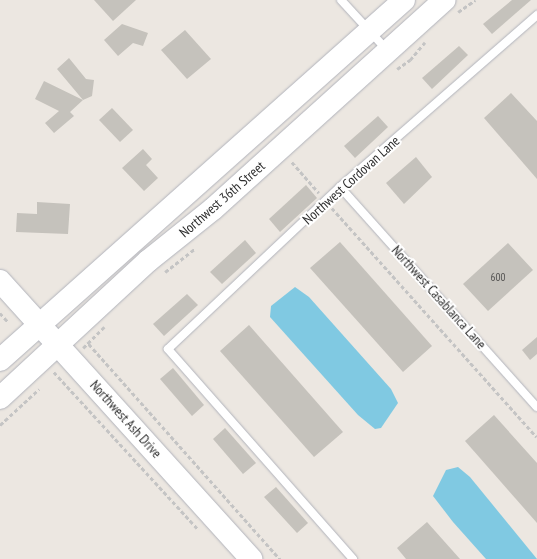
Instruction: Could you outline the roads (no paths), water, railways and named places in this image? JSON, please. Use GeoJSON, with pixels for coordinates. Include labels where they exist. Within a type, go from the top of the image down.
{"type":"FeatureCollection","features":[{"type":"Feature","properties":{"kind":"main road","name":"Northwest 36th Street"},"geometry":{"type":"LineString","coordinates":[[0,360],[38,323],[404,0]]}},
{"type":"Feature","properties":{"kind":"main road","name":"Northwest 36th Street"},"geometry":{"type":"LineString","coordinates":[[0,398],[148,262],[213,209],[444,0]]}},
{"type":"Feature","properties":{"kind":"main road","name":"Northwest Ash Drive"},"geometry":{"type":"LineString","coordinates":[[0,281],[38,323],[49,352],[251,559]]}},
{"type":"Feature","properties":{"kind":"lane"},"geometry":{"type":"LineString","coordinates":[[341,0],[388,50]]}},
{"type":"Feature","properties":{"kind":"lane","name":"Northwest Cordovan Lane"},"geometry":{"type":"LineString","coordinates":[[353,559],[168,349],[340,187],[537,15]]}},
{"type":"Feature","properties":{"kind":"lane","name":"Northwest Casablanca Lane"},"geometry":{"type":"LineString","coordinates":[[340,187],[537,407]]}},
{"type":"Feature","properties":{"kind":"water"},"geometry":{"type":"Polygon","coordinates":[[[295,287],[309,297],[391,389],[398,403],[381,428],[375,429],[358,415],[270,317],[271,306],[295,287]]]}},
{"type":"Feature","properties":{"kind":"water"},"geometry":{"type":"Polygon","coordinates":[[[458,467],[470,477],[537,559],[486,559],[453,522],[433,496],[446,470],[458,467]]]}}]}
